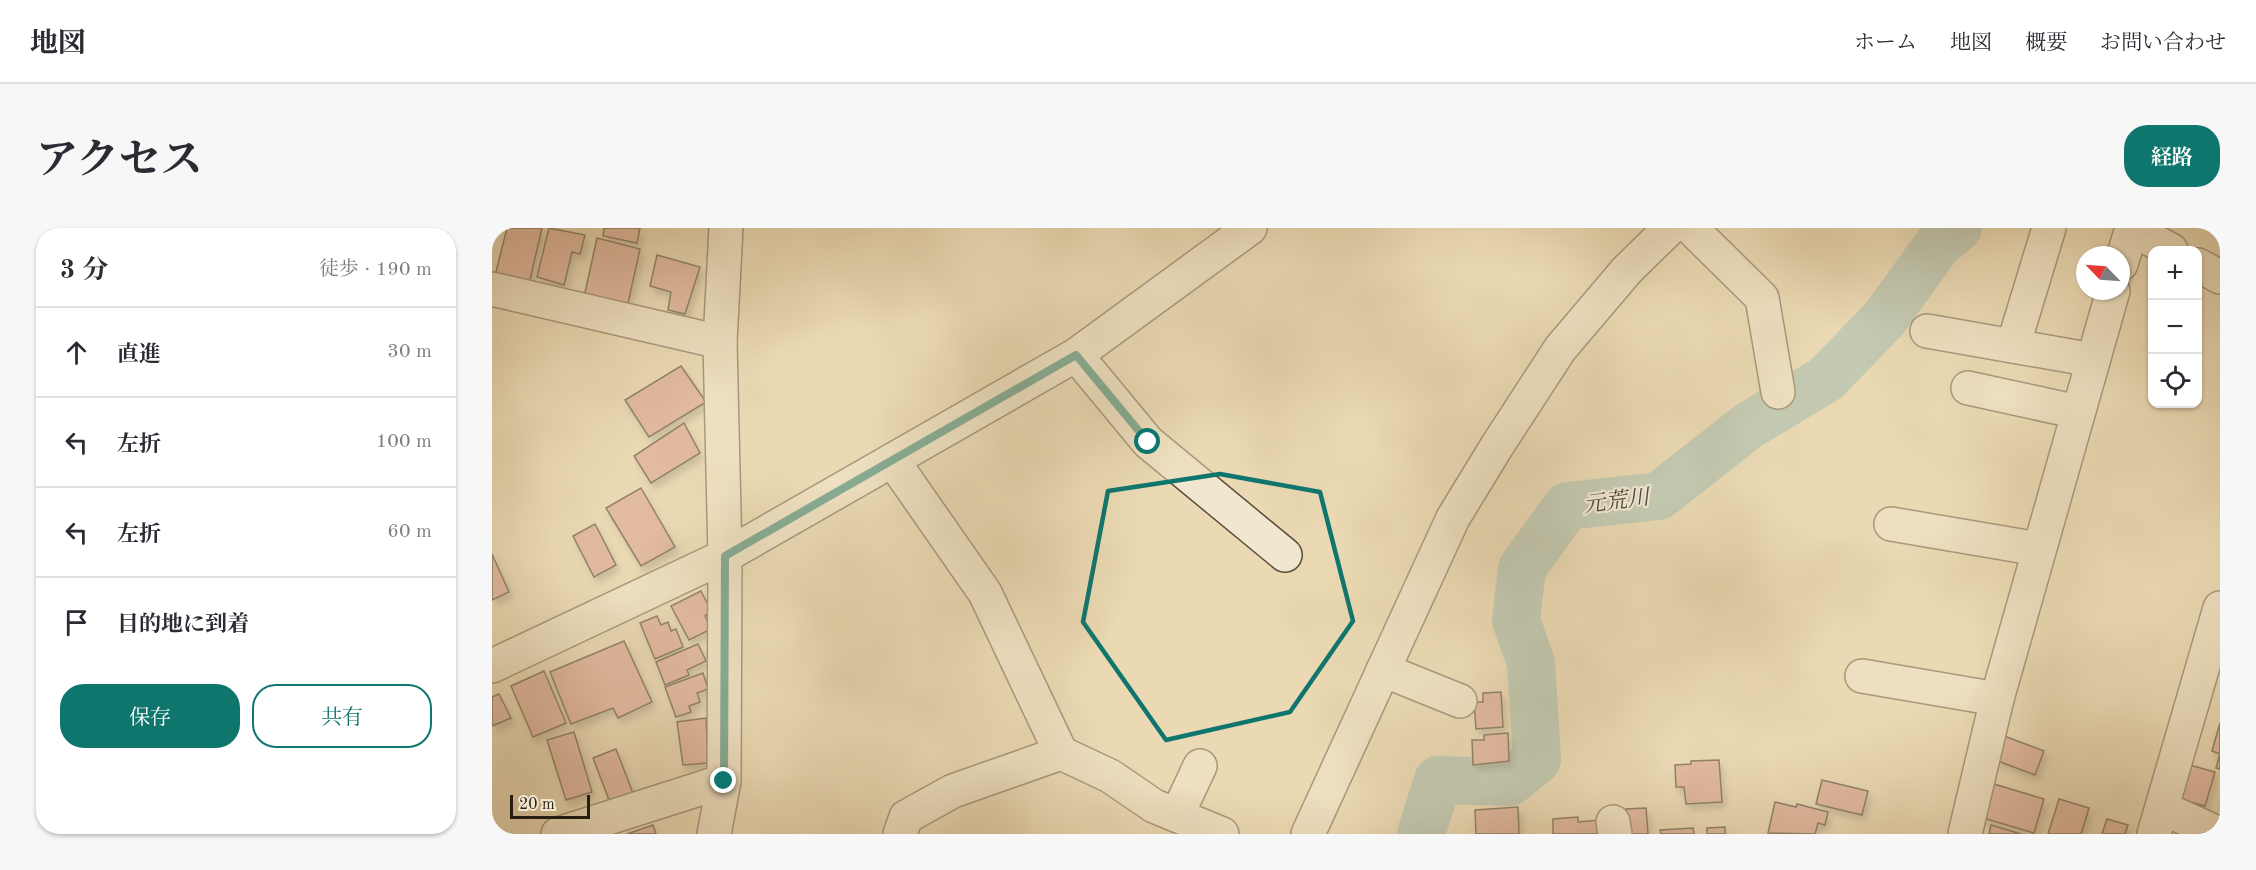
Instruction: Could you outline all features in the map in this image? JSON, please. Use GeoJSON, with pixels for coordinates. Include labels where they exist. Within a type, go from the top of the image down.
{"type":"FeatureCollection","features":[{"type":"Feature","properties":{"kind":"street"},"geometry":{"type":"LineString","coordinates":[[714,834],[724,781],[725,556],[720,342],[726,228]]}},
{"type":"Feature","properties":{"kind":"street"},"geometry":{"type":"LineString","coordinates":[[492,666],[725,556],[893,461],[1076,355],[1250,228]]}},
{"type":"Feature","properties":{"kind":"street"},"geometry":{"type":"LineString","coordinates":[[1308,834],[1453,518],[1560,349],[1627,270],[1670,228]]}},
{"type":"Feature","properties":{"kind":"street"},"geometry":{"type":"LineString","coordinates":[[1691,228],[1762,298],[1778,392]]}},
{"type":"Feature","properties":{"kind":"street"},"geometry":{"type":"LineString","coordinates":[[2013,346],[2049,228]]}},
{"type":"Feature","properties":{"kind":"street"},"geometry":{"type":"LineString","coordinates":[[2126,246],[2131,229],[2163,246]]}},
{"type":"Feature","properties":{"kind":"street"},"geometry":{"type":"LineString","coordinates":[[2202,267],[2220,277]]}},
{"type":"Feature","properties":{"kind":"street"},"geometry":{"type":"LineString","coordinates":[[492,289],[720,342]]}},
{"type":"Feature","properties":{"kind":"street"},"geometry":{"type":"LineString","coordinates":[[1965,834],[1997,699],[2110,300]]}},
{"type":"Feature","properties":{"kind":"street"},"geometry":{"type":"LineString","coordinates":[[1927,331],[2093,360]]}},
{"type":"Feature","properties":{"kind":"street"},"geometry":{"type":"LineString","coordinates":[[1076,355],[1148,442],[1285,555]]}},
{"type":"Feature","properties":{"kind":"street"},"geometry":{"type":"LineString","coordinates":[[1968,388],[2078,412]]}},
{"type":"Feature","properties":{"kind":"street"},"geometry":{"type":"LineString","coordinates":[[893,461],[985,593],[1061,753],[1110,776],[1155,806],[1222,834]]}},
{"type":"Feature","properties":{"kind":"street"},"geometry":{"type":"LineString","coordinates":[[1891,524],[2038,549]]}},
{"type":"Feature","properties":{"kind":"street"},"geometry":{"type":"LineString","coordinates":[[2216,834],[2211,830],[2158,821],[2220,608]]}},
{"type":"Feature","properties":{"kind":"street"},"geometry":{"type":"LineString","coordinates":[[1383,670],[1460,701]]}},
{"type":"Feature","properties":{"kind":"street"},"geometry":{"type":"LineString","coordinates":[[1862,676],[1997,699]]}},
{"type":"Feature","properties":{"kind":"street"},"geometry":{"type":"LineString","coordinates":[[900,834],[906,817],[953,791],[1061,753]]}},
{"type":"Feature","properties":{"kind":"street"},"geometry":{"type":"LineString","coordinates":[[1178,815],[1200,766]]}},
{"type":"Feature","properties":{"kind":"street"},"geometry":{"type":"LineString","coordinates":[[558,834],[724,781]]}},
{"type":"Feature","properties":{"kind":"highlighted area"},"geometry":{"type":"Polygon","coordinates":[[[1220,474],[1320,492],[1353,621],[1290,712],[1166,740],[1083,622],[1108,491],[1220,474]]]}},
{"type":"Feature","properties":{"kind":"building"},"geometry":{"type":"Polygon","coordinates":[[[507,228],[542,228],[528,288],[494,280],[507,228]]]}},
{"type":"Feature","properties":{"kind":"building"},"geometry":{"type":"Polygon","coordinates":[[[549,228],[585,235],[580,254],[572,252],[564,285],[537,277],[549,228]]]}},
{"type":"Feature","properties":{"kind":"building"},"geometry":{"type":"Polygon","coordinates":[[[604,228],[640,228],[637,243],[603,236],[604,228]]]}},
{"type":"Feature","properties":{"kind":"building"},"geometry":{"type":"Polygon","coordinates":[[[597,238],[640,249],[626,312],[583,302],[597,238]]]}},
{"type":"Feature","properties":{"kind":"building"},"geometry":{"type":"Polygon","coordinates":[[[657,255],[700,267],[685,314],[668,310],[671,292],[650,286],[657,255]]]}},
{"type":"Feature","properties":{"kind":"building"},"geometry":{"type":"Polygon","coordinates":[[[681,366],[706,402],[649,437],[625,400],[681,366]]]}},
{"type":"Feature","properties":{"kind":"building"},"geometry":{"type":"Polygon","coordinates":[[[684,423],[700,453],[651,483],[634,456],[684,423]]]}},
{"type":"Feature","properties":{"kind":"building"},"geometry":{"type":"Polygon","coordinates":[[[641,488],[675,547],[641,566],[606,508],[641,488]]]}},
{"type":"Feature","properties":{"kind":"building"},"geometry":{"type":"Polygon","coordinates":[[[595,524],[616,565],[594,577],[573,536],[595,524]]]}},
{"type":"Feature","properties":{"kind":"building"},"geometry":{"type":"Polygon","coordinates":[[[492,554],[509,592],[492,600],[492,554]]]}},
{"type":"Feature","properties":{"kind":"building"},"geometry":{"type":"Polygon","coordinates":[[[701,591],[711,611],[705,616],[711,629],[689,640],[671,606],[701,591]]]}},
{"type":"Feature","properties":{"kind":"building"},"geometry":{"type":"Polygon","coordinates":[[[657,616],[661,625],[668,622],[671,631],[676,629],[683,647],[655,659],[640,623],[657,616]]]}},
{"type":"Feature","properties":{"kind":"building"},"geometry":{"type":"Polygon","coordinates":[[[624,641],[652,702],[618,718],[613,708],[571,724],[550,672],[624,641]]]}},
{"type":"Feature","properties":{"kind":"building"},"geometry":{"type":"Polygon","coordinates":[[[698,644],[706,661],[687,670],[689,675],[665,685],[656,662],[698,644]]]}},
{"type":"Feature","properties":{"kind":"building"},"geometry":{"type":"Polygon","coordinates":[[[544,671],[566,723],[533,737],[511,686],[544,671]]]}},
{"type":"Feature","properties":{"kind":"building"},"geometry":{"type":"Polygon","coordinates":[[[703,673],[708,689],[697,693],[700,702],[689,706],[691,712],[676,717],[665,687],[703,673]]]}},
{"type":"Feature","properties":{"kind":"building"},"geometry":{"type":"Polygon","coordinates":[[[1501,692],[1503,727],[1476,729],[1474,702],[1483,702],[1483,693],[1501,692]]]}},
{"type":"Feature","properties":{"kind":"building"},"geometry":{"type":"Polygon","coordinates":[[[499,694],[511,718],[492,726],[492,697],[499,694]]]}},
{"type":"Feature","properties":{"kind":"building"},"geometry":{"type":"Polygon","coordinates":[[[706,718],[708,763],[683,765],[677,722],[706,718]]]}},
{"type":"Feature","properties":{"kind":"building"},"geometry":{"type":"Polygon","coordinates":[[[2220,723],[2220,754],[2212,751],[2220,723]]]}},
{"type":"Feature","properties":{"kind":"building"},"geometry":{"type":"Polygon","coordinates":[[[574,732],[592,792],[566,800],[547,740],[574,732]]]}},
{"type":"Feature","properties":{"kind":"building"},"geometry":{"type":"Polygon","coordinates":[[[1508,733],[1509,761],[1473,765],[1472,740],[1484,740],[1484,735],[1508,733]]]}},
{"type":"Feature","properties":{"kind":"building"},"geometry":{"type":"Polygon","coordinates":[[[2004,736],[2044,751],[2035,775],[1995,760],[2004,736]]]}},
{"type":"Feature","properties":{"kind":"building"},"geometry":{"type":"Polygon","coordinates":[[[616,749],[634,796],[611,805],[593,758],[616,749]]]}},
{"type":"Feature","properties":{"kind":"building"},"geometry":{"type":"Polygon","coordinates":[[[2220,754],[2220,769],[2216,768],[2220,754]]]}},
{"type":"Feature","properties":{"kind":"building"},"geometry":{"type":"Polygon","coordinates":[[[1719,760],[1722,802],[1686,804],[1684,787],[1676,787],[1675,765],[1691,764],[1691,761],[1719,760]]]}},
{"type":"Feature","properties":{"kind":"building"},"geometry":{"type":"Polygon","coordinates":[[[2186,764],[2215,772],[2205,806],[2176,798],[2186,764]]]}},
{"type":"Feature","properties":{"kind":"building"},"geometry":{"type":"Polygon","coordinates":[[[1822,780],[1868,791],[1862,815],[1816,804],[1822,780]]]}},
{"type":"Feature","properties":{"kind":"building"},"geometry":{"type":"Polygon","coordinates":[[[1994,784],[2044,799],[2034,833],[1983,818],[1994,784]]]}},
{"type":"Feature","properties":{"kind":"building"},"geometry":{"type":"Polygon","coordinates":[[[2059,799],[2089,808],[2081,834],[2048,834],[2059,799]]]}},
{"type":"Feature","properties":{"kind":"building"},"geometry":{"type":"Polygon","coordinates":[[[1775,802],[1796,807],[1797,804],[1828,812],[1825,825],[1818,823],[1815,834],[1768,833],[1775,802]]]}},
{"type":"Feature","properties":{"kind":"building"},"geometry":{"type":"Polygon","coordinates":[[[1518,807],[1519,834],[1476,834],[1475,810],[1518,807]]]}},
{"type":"Feature","properties":{"kind":"building"},"geometry":{"type":"Polygon","coordinates":[[[1646,808],[1648,834],[1627,834],[1626,809],[1646,808]]]}},
{"type":"Feature","properties":{"kind":"building"},"geometry":{"type":"Polygon","coordinates":[[[1578,817],[1578,822],[1599,820],[1600,834],[1553,834],[1553,819],[1578,817]]]}},
{"type":"Feature","properties":{"kind":"building"},"geometry":{"type":"Polygon","coordinates":[[[2107,819],[2128,825],[2125,834],[2102,834],[2107,819]]]}},
{"type":"Feature","properties":{"kind":"building"},"geometry":{"type":"Polygon","coordinates":[[[653,825],[656,834],[627,834],[653,825]]]}},
{"type":"Feature","properties":{"kind":"building"},"geometry":{"type":"Polygon","coordinates":[[[1991,825],[2021,834],[1989,834],[1991,825]]]}},
{"type":"Feature","properties":{"kind":"building"},"geometry":{"type":"Polygon","coordinates":[[[1725,827],[1725,834],[1707,834],[1707,828],[1725,827]]]}},
{"type":"Feature","properties":{"kind":"building"},"geometry":{"type":"Polygon","coordinates":[[[1693,828],[1694,834],[1661,834],[1660,830],[1693,828]]]}},
{"type":"Feature","properties":{"kind":"waterway","name":"元荒川"},"geometry":{"type":"LineString","coordinates":[[1421,834],[1438,780],[1510,782],[1537,760],[1531,663],[1516,620],[1522,568],[1567,506],[1659,496],[1748,426],[1826,379],[1885,318],[1939,243],[1958,228]]}},
{"type":"Feature","properties":{"kind":"route"},"geometry":{"type":"LineString","coordinates":[[724,781],[725,556],[1076,355],[1148,442]]}}]}
